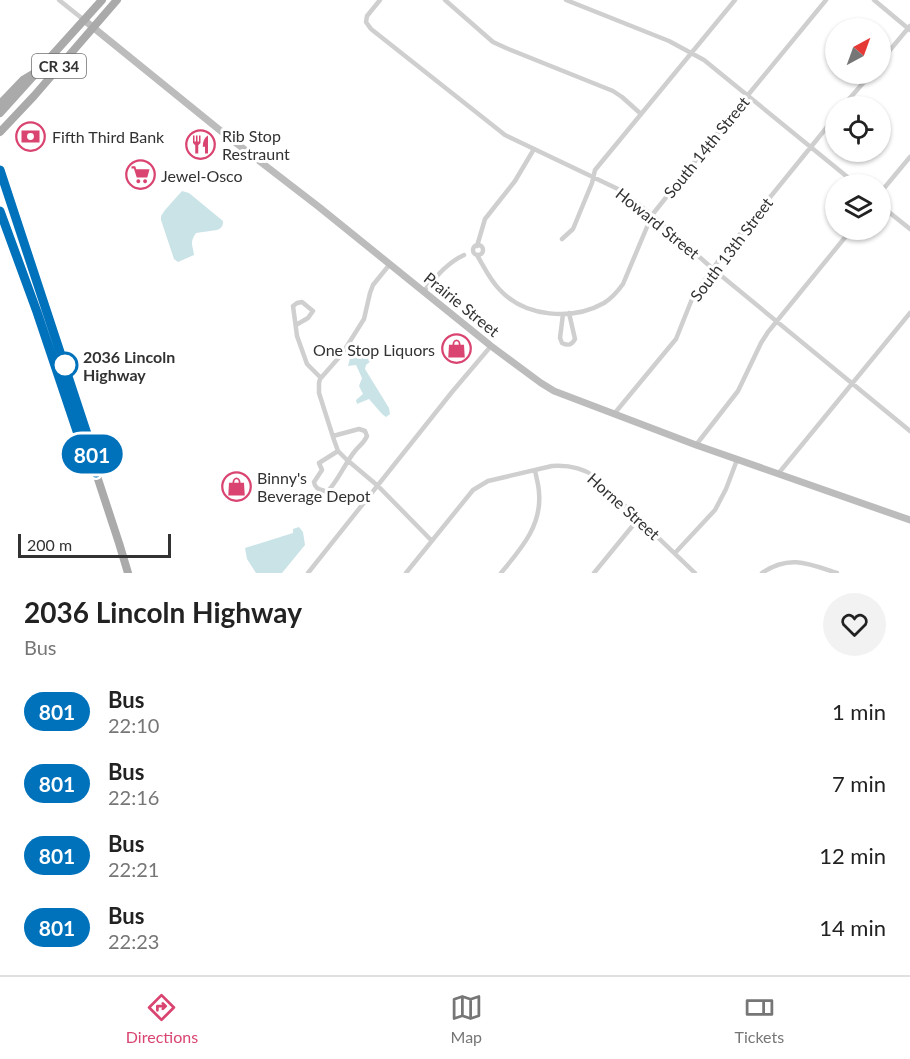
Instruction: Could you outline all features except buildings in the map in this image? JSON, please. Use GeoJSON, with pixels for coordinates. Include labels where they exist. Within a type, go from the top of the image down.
{"type":"FeatureCollection","features":[{"type":"Feature","properties":{"kind":"main road","name":"CR 34"},"geometry":{"type":"LineString","coordinates":[[0,113],[102,0]]}},
{"type":"Feature","properties":{"kind":"main road","name":"CR 34"},"geometry":{"type":"LineString","coordinates":[[0,132],[117,0]]}},
{"type":"Feature","properties":{"kind":"main road"},"geometry":{"type":"LineString","coordinates":[[0,104],[23,80],[39,70]]}},
{"type":"Feature","properties":{"kind":"main road"},"geometry":{"type":"LineString","coordinates":[[0,170],[88,437],[96,473],[128,573]]}},
{"type":"Feature","properties":{"kind":"main road"},"geometry":{"type":"LineString","coordinates":[[0,211],[80,440],[96,473]]}},
{"type":"Feature","properties":{"kind":"street","name":"Prairie Street"},"geometry":{"type":"LineString","coordinates":[[59,0],[491,346],[554,391],[737,460],[910,520]]}},
{"type":"Feature","properties":{"kind":"street","name":"Howard Street"},"geometry":{"type":"LineString","coordinates":[[380,0],[367,16],[366,22],[371,29],[505,135],[620,190],[713,269],[910,429]]}},
{"type":"Feature","properties":{"kind":"street"},"geometry":{"type":"LineString","coordinates":[[445,0],[493,42],[613,91],[641,114]]}},
{"type":"Feature","properties":{"kind":"street"},"geometry":{"type":"LineString","coordinates":[[567,0],[655,35],[692,53],[712,66],[844,174]]}},
{"type":"Feature","properties":{"kind":"street"},"geometry":{"type":"LineString","coordinates":[[562,239],[573,229],[595,170],[735,0]]}},
{"type":"Feature","properties":{"kind":"street","name":"South 14th Street"},"geometry":{"type":"LineString","coordinates":[[484,266],[478,249],[473,251],[500,291],[515,302],[534,311],[581,313],[606,302],[618,291],[627,275],[652,215],[826,0]]}},
{"type":"Feature","properties":{"kind":"street"},"geometry":{"type":"LineString","coordinates":[[874,0],[910,28],[891,50]]}},
{"type":"Feature","properties":{"kind":"street"},"geometry":{"type":"LineString","coordinates":[[852,96],[862,84]]}},
{"type":"Feature","properties":{"kind":"street","name":"South 13th Street"},"geometry":{"type":"LineString","coordinates":[[614,414],[676,339],[692,299],[713,269],[825,129]]}},
{"type":"Feature","properties":{"kind":"street"},"geometry":{"type":"LineString","coordinates":[[424,291],[454,260],[478,249],[485,219],[515,181],[534,149]]}},
{"type":"Feature","properties":{"kind":"street"},"geometry":{"type":"LineString","coordinates":[[891,180],[910,157]]}},
{"type":"Feature","properties":{"kind":"street"},"geometry":{"type":"LineString","coordinates":[[891,214],[910,229]]}},
{"type":"Feature","properties":{"kind":"street"},"geometry":{"type":"LineString","coordinates":[[696,445],[738,392],[761,343],[776,320],[843,240]]}},
{"type":"Feature","properties":{"kind":"street"},"geometry":{"type":"LineString","coordinates":[[464,255],[476,255]]}},
{"type":"Feature","properties":{"kind":"street"},"geometry":{"type":"LineString","coordinates":[[390,264],[373,285],[364,319],[342,354],[321,378],[319,393],[338,450],[378,486],[432,541]]}},
{"type":"Feature","properties":{"kind":"street"},"geometry":{"type":"LineString","coordinates":[[296,325],[308,318],[313,311],[302,302],[293,306],[297,336],[307,364],[321,378]]}},
{"type":"Feature","properties":{"kind":"street"},"geometry":{"type":"LineString","coordinates":[[563,314],[560,338],[562,343],[567,345],[575,339],[569,313]]}},
{"type":"Feature","properties":{"kind":"street"},"geometry":{"type":"LineString","coordinates":[[778,474],[910,313]]}},
{"type":"Feature","properties":{"kind":"street"},"geometry":{"type":"LineString","coordinates":[[308,573],[491,346]]}},
{"type":"Feature","properties":{"kind":"street"},"geometry":{"type":"LineString","coordinates":[[333,436],[359,429],[367,436],[330,490],[327,492],[319,490],[314,485],[322,470],[319,463],[338,450]]}},
{"type":"Feature","properties":{"kind":"street"},"geometry":{"type":"LineString","coordinates":[[675,553],[715,510],[737,460]]}},
{"type":"Feature","properties":{"kind":"street","name":"Horne Street"},"geometry":{"type":"LineString","coordinates":[[406,573],[478,486],[488,481],[561,465],[587,471],[695,573]]}},
{"type":"Feature","properties":{"kind":"street"},"geometry":{"type":"LineString","coordinates":[[501,573],[522,548],[534,526],[539,505],[535,470]]}},
{"type":"Feature","properties":{"kind":"street"},"geometry":{"type":"LineString","coordinates":[[594,573],[639,518]]}},
{"type":"Feature","properties":{"kind":"street"},"geometry":{"type":"LineString","coordinates":[[762,573],[778,565],[798,562],[837,573]]}},
{"type":"Feature","properties":{"kind":"water"},"geometry":{"type":"Polygon","coordinates":[[[182,191],[189,193],[223,223],[217,230],[196,233],[192,242],[194,255],[178,262],[174,259],[161,216],[182,191]]]}},
{"type":"Feature","properties":{"kind":"water"},"geometry":{"type":"Polygon","coordinates":[[[357,345],[362,346],[376,357],[366,365],[365,369],[389,408],[390,414],[386,417],[369,399],[357,404],[356,400],[363,394],[359,386],[362,378],[356,365],[348,366],[351,352],[357,345]]]}},
{"type":"Feature","properties":{"kind":"water"},"geometry":{"type":"Polygon","coordinates":[[[299,527],[303,532],[305,545],[282,573],[256,573],[247,559],[245,548],[293,533],[293,529],[299,527]]]}},
{"type":"Feature","properties":{"kind":"bus line","name":"801"},"geometry":{"type":"LineString","coordinates":[[0,170],[88,437],[96,473],[80,440],[0,211]]}},
{"type":"Feature","properties":{"kind":"place","name":"Fifth Third Bank"},"geometry":{"type":"Point","coordinates":[31,136]}},
{"type":"Feature","properties":{"kind":"place","name":"Rib Stop Restraunt"},"geometry":{"type":"Point","coordinates":[201,144]}},
{"type":"Feature","properties":{"kind":"place","name":"Jewel-Osco"},"geometry":{"type":"Point","coordinates":[140,175]}},
{"type":"Feature","properties":{"kind":"place","name":"One Stop Liquors"},"geometry":{"type":"Point","coordinates":[456,349]}},
{"type":"Feature","properties":{"kind":"place","name":"2036 Lincoln Highway"},"geometry":{"type":"Point","coordinates":[65,365]}},
{"type":"Feature","properties":{"kind":"place","name":"Binny's Beverage Depot"},"geometry":{"type":"Point","coordinates":[236,486]}}]}
